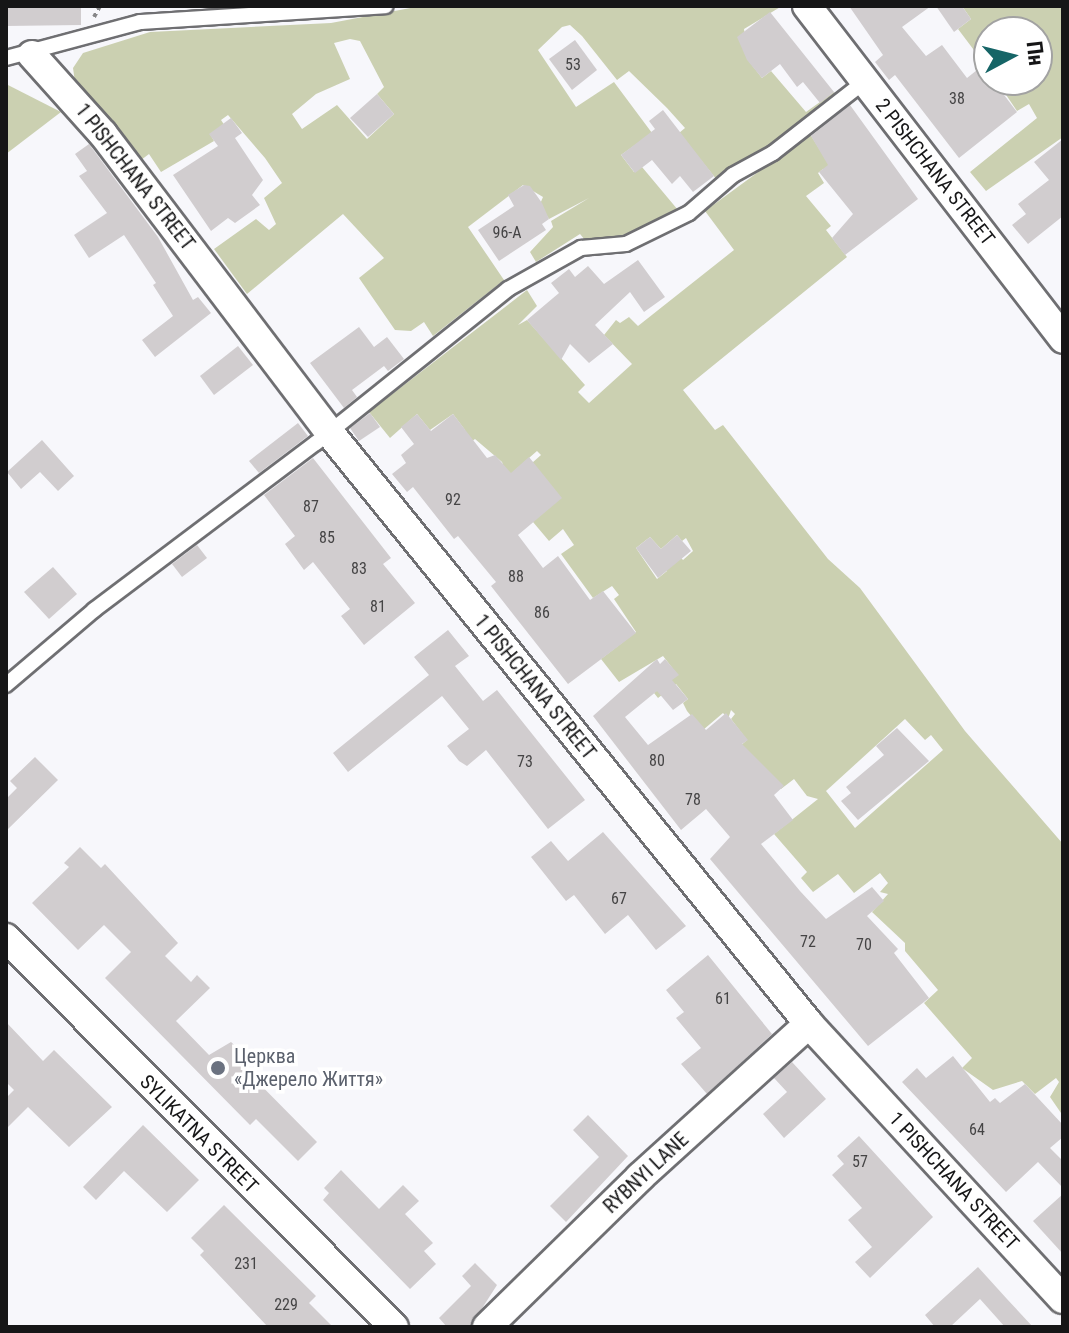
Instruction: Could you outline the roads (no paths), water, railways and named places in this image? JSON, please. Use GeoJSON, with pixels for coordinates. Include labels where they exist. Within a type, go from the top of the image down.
{"type":"FeatureCollection","features":[{"type":"Feature","properties":{"kind":"street","name":"2 PISHCHANA STREET"},"geometry":{"type":"LineString","coordinates":[[807,6],[1063,339]]}},
{"type":"Feature","properties":{"kind":"street","name":"1 PISHCHANA STREET"},"geometry":{"type":"LineString","coordinates":[[19,56],[103,134],[329,432],[809,1024],[1063,1299]]}},
{"type":"Feature","properties":{"kind":"street","name":"SYLIKATNA STREET"},"geometry":{"type":"LineString","coordinates":[[6,938],[394,1327]]}},
{"type":"Feature","properties":{"kind":"street","name":"RYBNYI LANE"},"geometry":{"type":"LineString","coordinates":[[487,1327],[640,1177],[809,1024]]}},
{"type":"Feature","properties":{"kind":"lane"},"geometry":{"type":"LineString","coordinates":[[19,56],[140,22],[385,6]]}},
{"type":"Feature","properties":{"kind":"lane"},"geometry":{"type":"LineString","coordinates":[[6,685],[94,610],[329,432],[508,289],[572,251],[626,244],[689,213],[733,175],[773,153],[865,81]]}},
{"type":"Feature","properties":{"kind":"place","name":"Церква «Джерело Життя»"},"geometry":{"type":"Point","coordinates":[218,1068]}}]}
